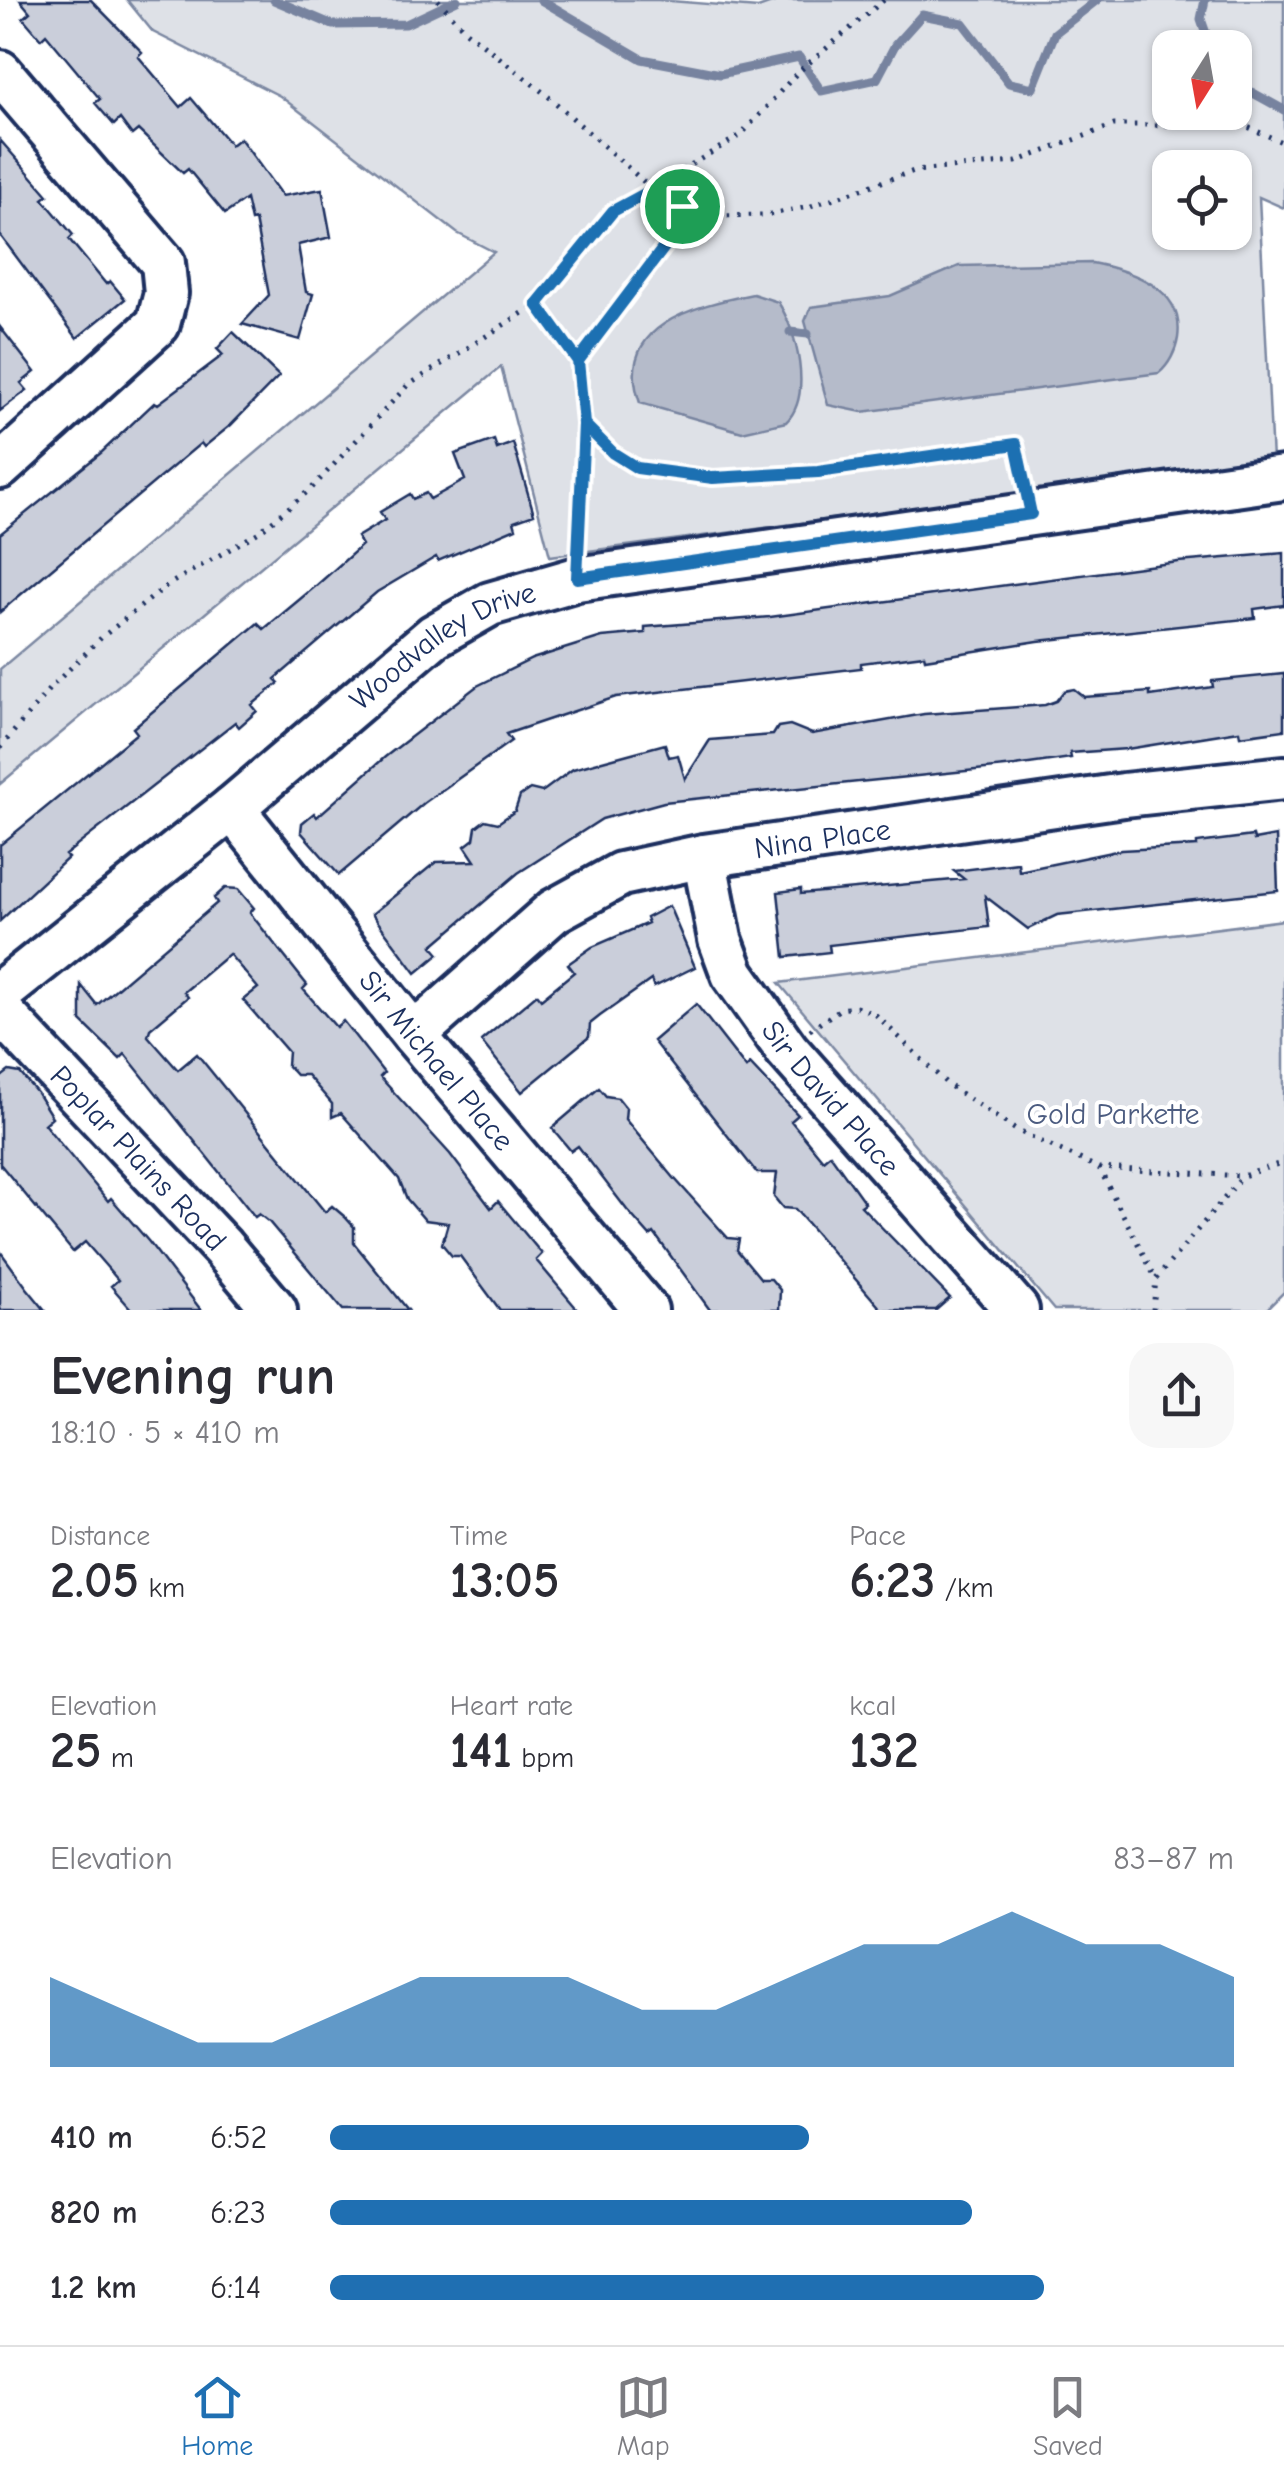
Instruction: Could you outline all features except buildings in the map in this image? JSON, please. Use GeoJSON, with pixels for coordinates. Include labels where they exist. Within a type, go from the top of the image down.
{"type":"FeatureCollection","features":[{"type":"Feature","properties":{"kind":"street"},"geometry":{"type":"LineString","coordinates":[[0,72],[163,263],[166,292],[158,324],[0,467]]}},
{"type":"Feature","properties":{"kind":"street","name":"Woodvalley Drive"},"geometry":{"type":"LineString","coordinates":[[0,993],[232,808],[434,636],[490,604],[577,578],[1284,478]]}},
{"type":"Feature","properties":{"kind":"street","name":"Nina Place"},"geometry":{"type":"LineString","coordinates":[[414,1036],[554,911],[620,874],[704,856],[1124,795],[1284,778]]}},
{"type":"Feature","properties":{"kind":"street","name":"Sir Michael Place"},"geometry":{"type":"LineString","coordinates":[[232,808],[414,1036],[646,1310]]}},
{"type":"Feature","properties":{"kind":"street","name":"Sir David Place"},"geometry":{"type":"LineString","coordinates":[[704,856],[720,939],[733,974],[787,1050],[1017,1310]]}},
{"type":"Feature","properties":{"kind":"street","name":"Poplar Plains Road"},"geometry":{"type":"LineString","coordinates":[[0,1010],[222,1247],[275,1310]]}},
{"type":"Feature","properties":{"kind":"path"},"geometry":{"type":"LineString","coordinates":[[438,0],[466,30],[549,97],[652,190],[712,216],[765,215],[808,207],[914,171],[1016,162],[1114,125],[1243,126],[1284,143]]}},
{"type":"Feature","properties":{"kind":"path"},"geometry":{"type":"LineString","coordinates":[[0,748],[50,688],[102,637],[168,585],[259,532],[312,488],[407,386],[537,304],[613,211],[741,135],[798,72],[884,0]]}},
{"type":"Feature","properties":{"kind":"path"},"geometry":{"type":"LineString","coordinates":[[578,361],[668,242],[682,206]]}},
{"type":"Feature","properties":{"kind":"path"},"geometry":{"type":"LineString","coordinates":[[537,304],[578,361],[584,424],[577,578]]}},
{"type":"Feature","properties":{"kind":"path"},"geometry":{"type":"LineString","coordinates":[[584,424],[613,453],[637,468],[713,478],[818,472],[1016,444],[1031,514]]}},
{"type":"Feature","properties":{"kind":"path"},"geometry":{"type":"LineString","coordinates":[[787,1050],[824,1018],[856,1006],[876,1014],[947,1084],[1016,1130],[1100,1168],[1243,1176],[1284,1162]]}},
{"type":"Feature","properties":{"kind":"path"},"geometry":{"type":"LineString","coordinates":[[1100,1168],[1156,1278],[1153,1310]]}},
{"type":"Feature","properties":{"kind":"path"},"geometry":{"type":"LineString","coordinates":[[1156,1278],[1243,1176]]}},
{"type":"Feature","properties":{"kind":"green space"},"geometry":{"type":"Polygon","coordinates":[[[127,0],[658,0],[758,8],[780,0],[1284,0],[1284,208],[1259,197],[1272,461],[550,556],[501,367],[0,784],[0,669],[494,252],[457,233],[280,96],[153,32],[127,0]]]}},
{"type":"Feature","properties":{"kind":"green space","name":"Gold Parkette"},"geometry":{"type":"Polygon","coordinates":[[[1284,920],[1284,1292],[1266,1310],[1054,1310],[779,983],[1284,920]]]}},
{"type":"Feature","properties":{"kind":"water"},"geometry":{"type":"Polygon","coordinates":[[[1092,263],[1139,277],[1164,294],[1173,306],[1178,321],[1177,343],[1159,373],[862,412],[828,405],[805,321],[811,307],[890,296],[959,266],[1092,263]]]}},
{"type":"Feature","properties":{"kind":"water"},"geometry":{"type":"Polygon","coordinates":[[[753,294],[778,302],[796,346],[799,396],[786,422],[742,432],[640,403],[635,376],[638,355],[648,337],[684,313],[753,294]]]}},
{"type":"Feature","properties":{"kind":"waterway"},"geometry":{"type":"LineString","coordinates":[[274,0],[333,25],[406,24],[457,0]]}},
{"type":"Feature","properties":{"kind":"waterway"},"geometry":{"type":"LineString","coordinates":[[541,0],[642,59],[720,74],[799,57],[821,91],[877,79],[895,45],[922,15],[963,23],[1009,83],[1033,88],[1055,33],[1097,0]]}},
{"type":"Feature","properties":{"kind":"waterway"},"geometry":{"type":"LineString","coordinates":[[1205,0],[1201,19],[1205,30]]}},
{"type":"Feature","properties":{"kind":"waterway"},"geometry":{"type":"LineString","coordinates":[[1252,92],[1284,110]]}},
{"type":"Feature","properties":{"kind":"waterway"},"geometry":{"type":"LineString","coordinates":[[790,332],[808,334]]}},
{"type":"Feature","properties":{"kind":"route"},"geometry":{"type":"LineString","coordinates":[[682,206],[652,190],[613,211],[537,304],[578,361],[584,424],[613,453],[637,468],[713,478],[818,472],[1016,444],[1031,514],[577,578],[584,424],[578,361],[668,242],[682,206]]}}]}
